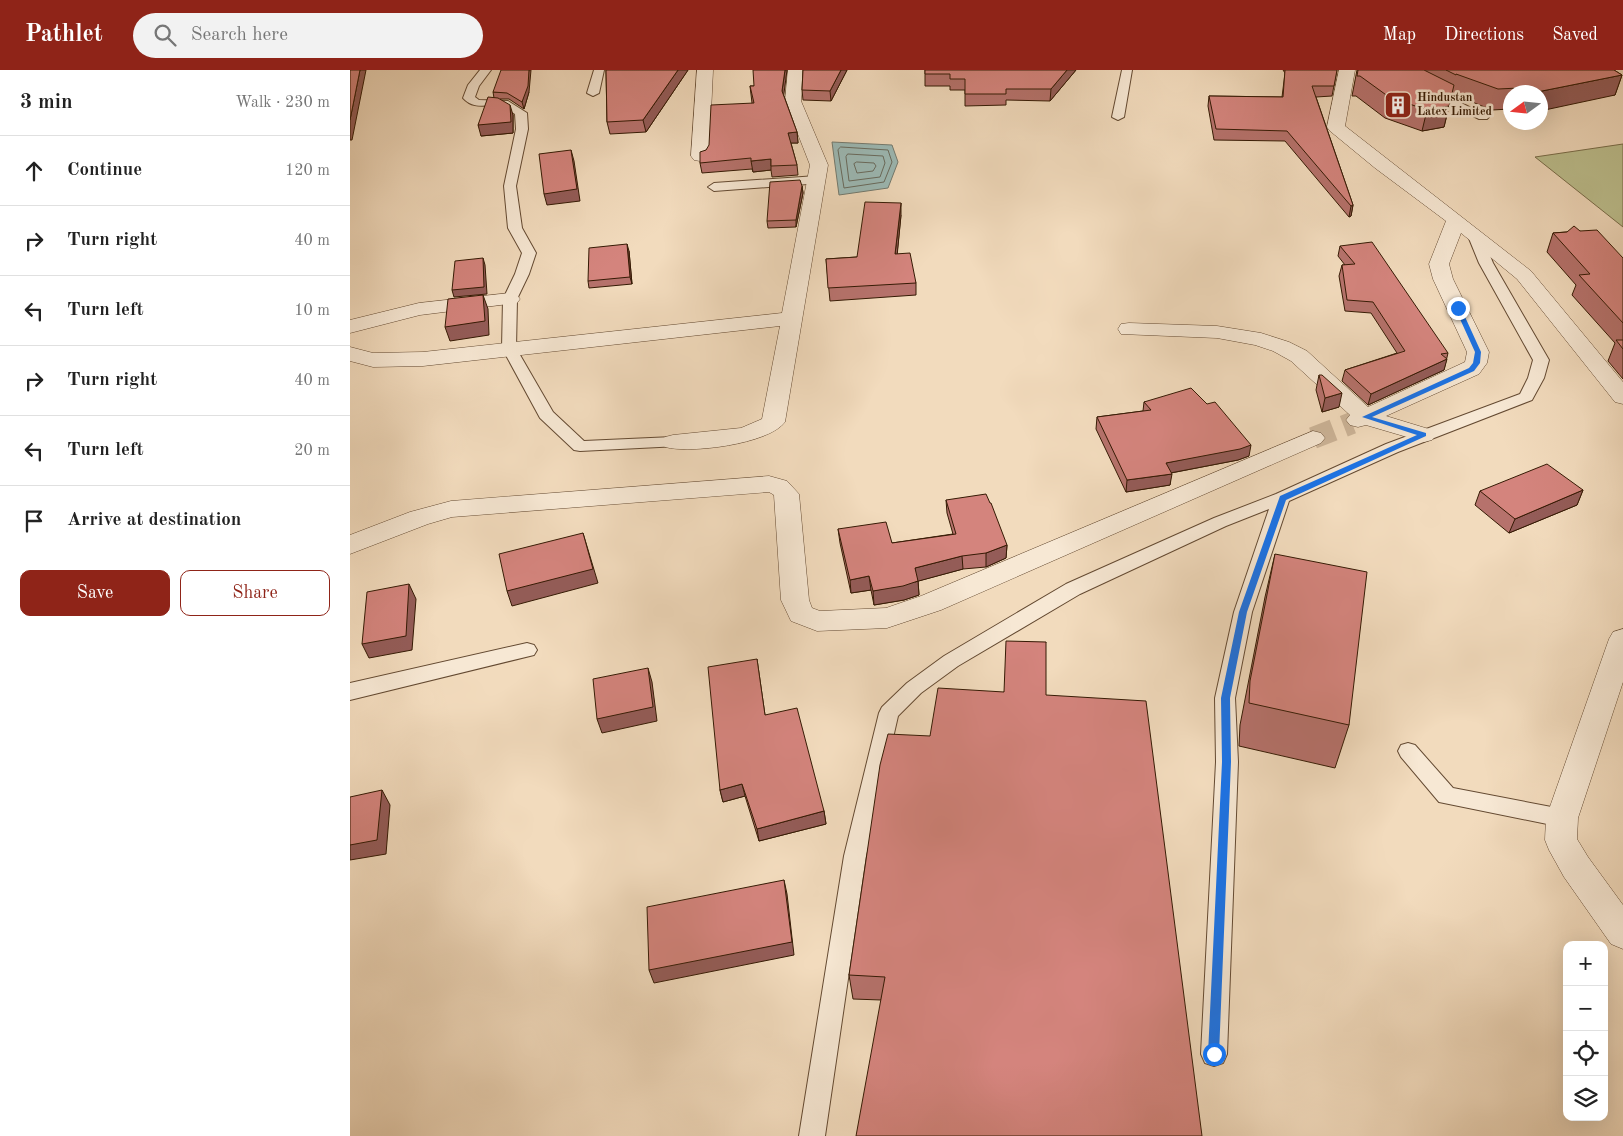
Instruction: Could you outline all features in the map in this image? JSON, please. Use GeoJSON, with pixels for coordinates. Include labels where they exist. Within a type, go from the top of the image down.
{"type":"FeatureCollection","features":[{"type":"Feature","properties":{"kind":"street"},"geometry":{"type":"LineString","coordinates":[[700,156],[705,70]]}},
{"type":"Feature","properties":{"kind":"street"},"geometry":{"type":"LineString","coordinates":[[673,442],[734,436],[754,432],[768,427],[773,422],[819,165],[793,102],[796,70]]}},
{"type":"Feature","properties":{"kind":"street"},"geometry":{"type":"LineString","coordinates":[[1347,70],[1336,127],[1524,275],[1623,397]]}},
{"type":"Feature","properties":{"kind":"street"},"geometry":{"type":"LineString","coordinates":[[1358,420],[1471,369],[1476,363],[1478,352],[1444,279],[1439,264],[1456,220]]}},
{"type":"Feature","properties":{"kind":"street"},"geometry":{"type":"LineString","coordinates":[[350,327],[419,309],[510,299]]}},
{"type":"Feature","properties":{"kind":"street"},"geometry":{"type":"LineString","coordinates":[[350,354],[373,360],[398,360],[791,318]]}},
{"type":"Feature","properties":{"kind":"street"},"geometry":{"type":"LineString","coordinates":[[1129,329],[1238,334],[1288,348],[1299,356],[1358,420],[1424,435]]}},
{"type":"Feature","properties":{"kind":"street"},"geometry":{"type":"LineString","coordinates":[[350,545],[419,518],[451,509],[737,485],[776,485],[783,488],[786,494],[795,600],[801,614],[817,621],[887,618],[931,603],[1313,438]]}},
{"type":"Feature","properties":{"kind":"street"},"geometry":{"type":"LineString","coordinates":[[1623,639],[1562,818],[1562,840],[1576,867],[1623,933]]}},
{"type":"Feature","properties":{"kind":"lane"},"geometry":{"type":"LineString","coordinates":[[486,70],[474,85],[469,98],[476,103],[504,103],[521,114],[522,128],[510,186],[515,228],[528,252],[522,274],[510,299],[509,348],[546,415],[580,446],[673,442]]}},
{"type":"Feature","properties":{"kind":"lane"},"geometry":{"type":"LineString","coordinates":[[593,93],[600,70]]}},
{"type":"Feature","properties":{"kind":"lane"},"geometry":{"type":"LineString","coordinates":[[1118,117],[1127,70]]}},
{"type":"Feature","properties":{"kind":"lane"},"geometry":{"type":"LineString","coordinates":[[1388,70],[1483,118]]}},
{"type":"Feature","properties":{"kind":"lane"},"geometry":{"type":"LineString","coordinates":[[714,187],[817,180]]}},
{"type":"Feature","properties":{"kind":"lane"},"geometry":{"type":"LineString","coordinates":[[812,1136],[855,856],[889,713],[914,688],[951,661],[1073,589],[1220,522],[1282,498],[1424,435],[1526,397],[1536,378],[1541,360],[1486,263],[1475,236]]}},
{"type":"Feature","properties":{"kind":"lane"},"geometry":{"type":"LineString","coordinates":[[1214,1054],[1227,762],[1225,698],[1243,612],[1282,498]]}},
{"type":"Feature","properties":{"kind":"lane"},"geometry":{"type":"LineString","coordinates":[[350,692],[527,650]]}},
{"type":"Feature","properties":{"kind":"lane"},"geometry":{"type":"LineString","coordinates":[[1408,751],[1447,796],[1562,818]]}},
{"type":"Feature","properties":{"kind":"green space"},"geometry":{"type":"Polygon","coordinates":[[[1623,144],[1623,227],[1535,157],[1623,144]]]}},
{"type":"Feature","properties":{"kind":"water"},"geometry":{"type":"Polygon","coordinates":[[[832,142],[892,145],[898,162],[888,188],[839,195],[832,142]]]}},
{"type":"Feature","properties":{"kind":"building"},"geometry":{"type":"Polygon","coordinates":[[[350,70],[360,70],[350,120],[350,70]]]}},
{"type":"Feature","properties":{"kind":"building"},"geometry":{"type":"Polygon","coordinates":[[[501,70],[529,70],[528,86],[522,102],[507,93],[493,92],[501,70]]]}},
{"type":"Feature","properties":{"kind":"building"},"geometry":{"type":"Polygon","coordinates":[[[606,70],[678,70],[643,120],[607,122],[606,70]]]}},
{"type":"Feature","properties":{"kind":"building"},"geometry":{"type":"Polygon","coordinates":[[[753,70],[785,70],[782,91],[797,132],[788,133],[797,165],[771,166],[771,159],[751,161],[751,158],[700,163],[700,152],[706,150],[709,145],[711,105],[754,103],[750,86],[754,86],[753,70]]]}},
{"type":"Feature","properties":{"kind":"building"},"geometry":{"type":"Polygon","coordinates":[[[803,70],[841,70],[830,91],[802,90],[803,70]]]}},
{"type":"Feature","properties":{"kind":"building"},"geometry":{"type":"Polygon","coordinates":[[[925,70],[1067,70],[1051,89],[1006,89],[1006,94],[965,94],[965,79],[950,79],[950,74],[925,74],[925,70]]]}},
{"type":"Feature","properties":{"kind":"building"},"geometry":{"type":"Polygon","coordinates":[[[1285,70],[1337,70],[1334,86],[1312,86],[1353,205],[1351,206],[1287,131],[1216,129],[1209,96],[1283,97],[1285,70]]]}},
{"type":"Feature","properties":{"kind":"building"},"geometry":{"type":"Polygon","coordinates":[[[1358,70],[1424,70],[1454,85],[1449,106],[1427,110],[1389,97],[1360,76],[1357,76],[1358,70]]]}},
{"type":"Feature","properties":{"kind":"building"},"geometry":{"type":"Polygon","coordinates":[[[1446,70],[1614,70],[1622,75],[1548,90],[1548,85],[1503,85],[1503,89],[1498,89],[1446,70]]]}},
{"type":"Feature","properties":{"kind":"building"},"geometry":{"type":"Polygon","coordinates":[[[488,97],[498,98],[510,105],[511,122],[478,125],[488,97]]]}},
{"type":"Feature","properties":{"kind":"building"},"geometry":{"type":"Polygon","coordinates":[[[571,150],[577,189],[544,194],[539,154],[571,150]]]}},
{"type":"Feature","properties":{"kind":"building"},"geometry":{"type":"Polygon","coordinates":[[[800,180],[802,186],[796,220],[767,221],[770,182],[800,180]]]}},
{"type":"Feature","properties":{"kind":"building"},"geometry":{"type":"Polygon","coordinates":[[[865,202],[901,203],[895,254],[910,253],[916,283],[828,288],[826,259],[857,257],[865,202]]]}},
{"type":"Feature","properties":{"kind":"building"},"geometry":{"type":"Polygon","coordinates":[[[1574,226],[1580,231],[1597,230],[1623,258],[1623,323],[1579,275],[1590,274],[1553,233],[1567,232],[1574,226]]]}},
{"type":"Feature","properties":{"kind":"building"},"geometry":{"type":"Polygon","coordinates":[[[1372,242],[1448,353],[1441,354],[1447,359],[1371,394],[1345,370],[1405,351],[1373,302],[1347,300],[1342,265],[1355,264],[1340,246],[1372,242]]]}},
{"type":"Feature","properties":{"kind":"building"},"geometry":{"type":"Polygon","coordinates":[[[627,244],[630,277],[588,281],[589,248],[627,244]]]}},
{"type":"Feature","properties":{"kind":"building"},"geometry":{"type":"Polygon","coordinates":[[[483,258],[484,287],[452,290],[455,261],[483,258]]]}},
{"type":"Feature","properties":{"kind":"building"},"geometry":{"type":"Polygon","coordinates":[[[483,295],[485,321],[445,327],[448,299],[483,295]]]}},
{"type":"Feature","properties":{"kind":"building"},"geometry":{"type":"Polygon","coordinates":[[[1616,340],[1623,340],[1623,349],[1616,340]]]}},
{"type":"Feature","properties":{"kind":"building"},"geometry":{"type":"Polygon","coordinates":[[[1319,375],[1322,375],[1342,393],[1325,398],[1319,375]]]}},
{"type":"Feature","properties":{"kind":"building"},"geometry":{"type":"Polygon","coordinates":[[[1191,388],[1207,404],[1215,402],[1251,445],[1240,449],[1166,463],[1172,474],[1127,480],[1097,417],[1151,410],[1144,402],[1191,388]]]}},
{"type":"Feature","properties":{"kind":"building"},"geometry":{"type":"Polygon","coordinates":[[[1547,464],[1583,490],[1515,519],[1480,491],[1547,464]]]}},
{"type":"Feature","properties":{"kind":"building"},"geometry":{"type":"Polygon","coordinates":[[[986,494],[1007,545],[986,553],[962,556],[915,568],[918,581],[903,586],[873,591],[869,576],[850,580],[838,529],[886,522],[892,543],[956,534],[946,500],[986,494]]]}},
{"type":"Feature","properties":{"kind":"building"},"geometry":{"type":"Polygon","coordinates":[[[583,533],[593,569],[507,591],[499,554],[583,533]]]}},
{"type":"Feature","properties":{"kind":"building"},"geometry":{"type":"Polygon","coordinates":[[[1275,554],[1367,572],[1349,725],[1249,703],[1250,681],[1275,554]]]}},
{"type":"Feature","properties":{"kind":"building"},"geometry":{"type":"Polygon","coordinates":[[[409,584],[406,636],[362,644],[367,592],[409,584]]]}},
{"type":"Feature","properties":{"kind":"building"},"geometry":{"type":"Polygon","coordinates":[[[1006,641],[1046,642],[1046,695],[1146,701],[1202,1136],[856,1136],[885,977],[849,975],[880,765],[888,734],[930,736],[938,688],[1004,692],[1006,641]]]}},
{"type":"Feature","properties":{"kind":"building"},"geometry":{"type":"Polygon","coordinates":[[[757,659],[765,715],[797,708],[824,811],[757,829],[742,784],[720,790],[708,667],[757,659]]]}},
{"type":"Feature","properties":{"kind":"building"},"geometry":{"type":"Polygon","coordinates":[[[648,668],[653,707],[597,719],[593,679],[648,668]]]}},
{"type":"Feature","properties":{"kind":"building"},"geometry":{"type":"Polygon","coordinates":[[[382,790],[377,840],[350,845],[350,797],[382,790]]]}},
{"type":"Feature","properties":{"kind":"building"},"geometry":{"type":"Polygon","coordinates":[[[784,880],[792,942],[649,970],[647,907],[784,880]]]}},
{"type":"Feature","properties":{"kind":"tunnel"},"geometry":{"type":"LineString","coordinates":[[1313,438],[1352,423]]}},
{"type":"Feature","properties":{"kind":"place","name":"Hindustan Latex Limited"},"geometry":{"type":"Point","coordinates":[1398,105]}},
{"type":"Feature","properties":{"kind":"route"},"geometry":{"type":"LineString","coordinates":[[1214,1054],[1227,762],[1225,698],[1243,612],[1282,498],[1424,435],[1365,417],[1471,369],[1476,363],[1478,352],[1458,308]]}}]}
